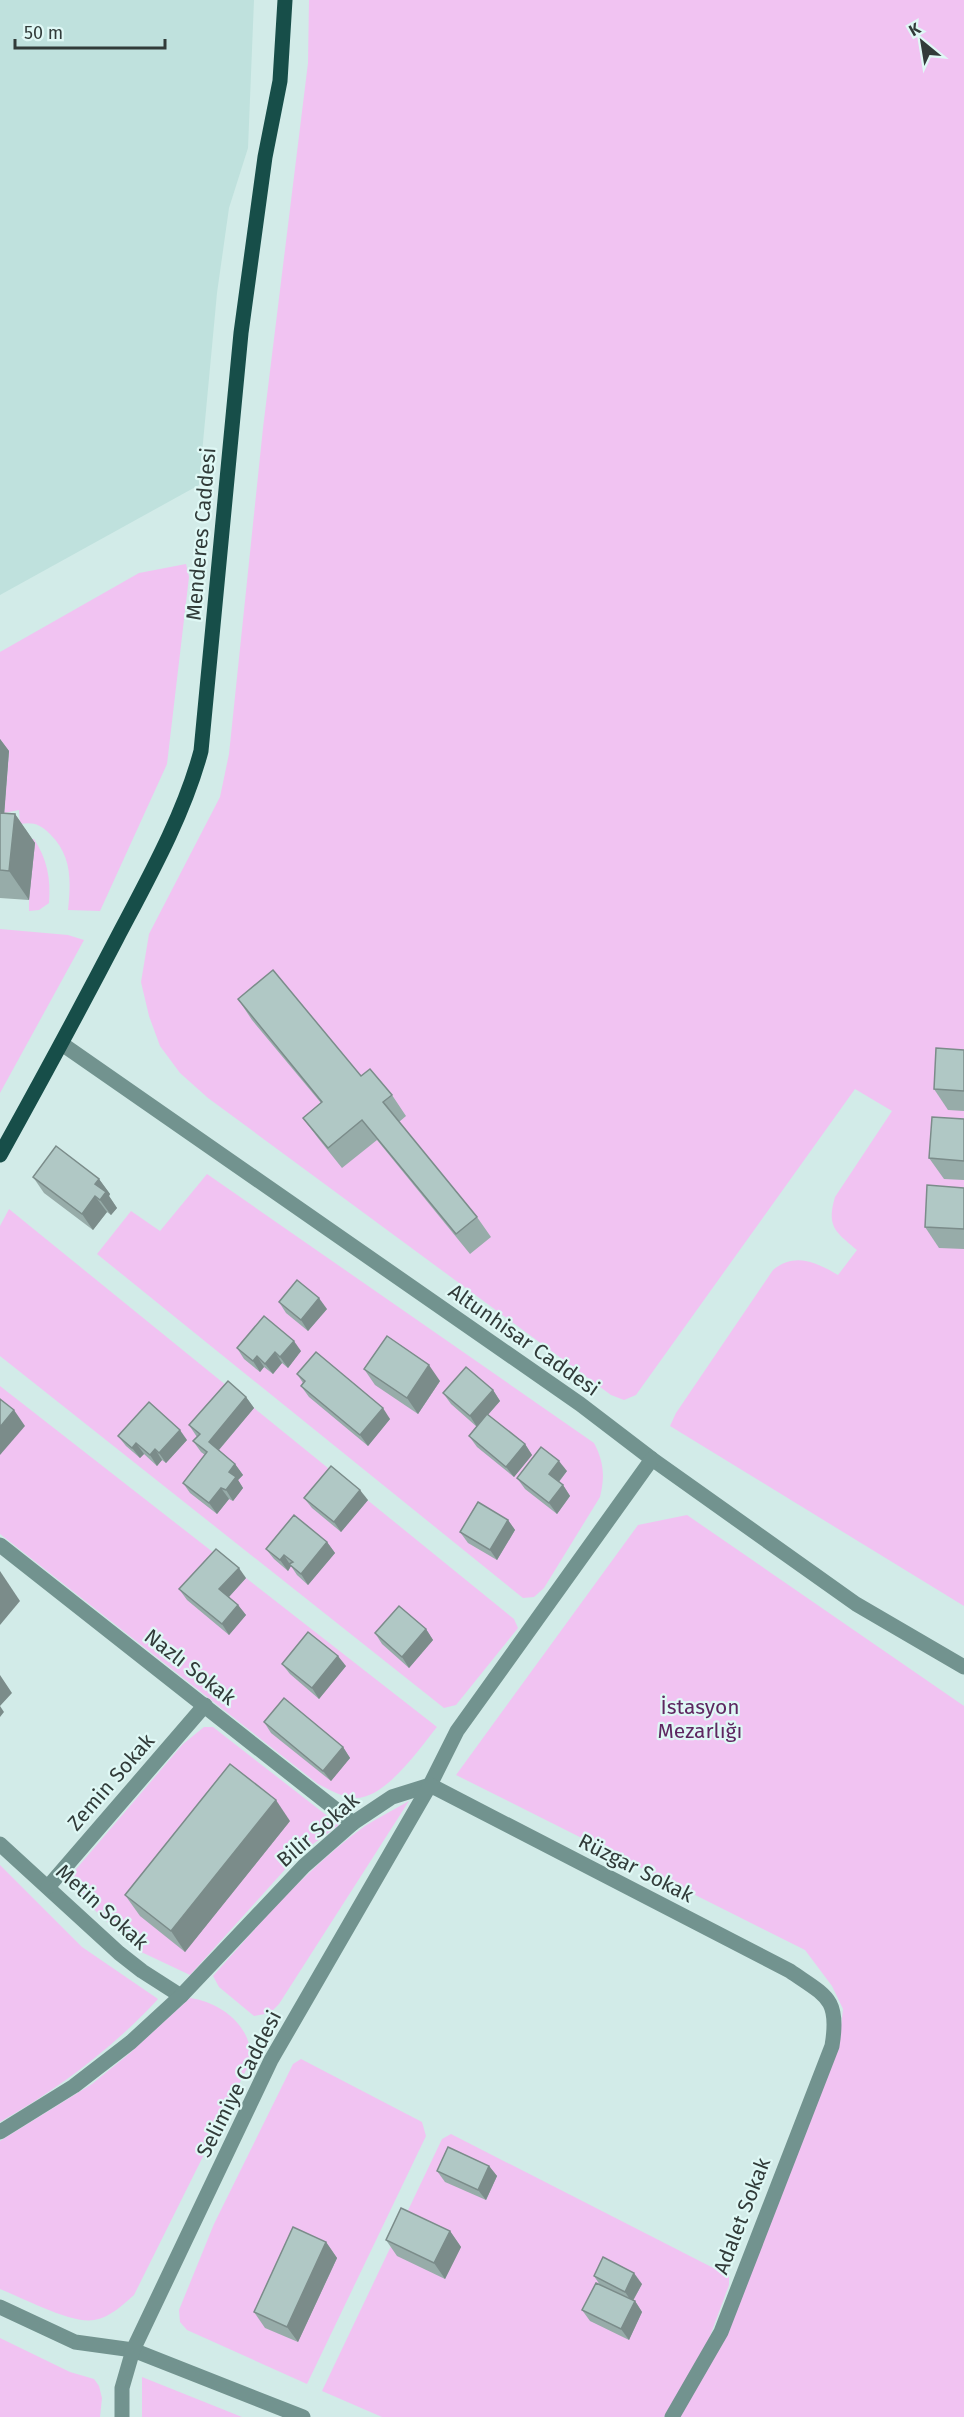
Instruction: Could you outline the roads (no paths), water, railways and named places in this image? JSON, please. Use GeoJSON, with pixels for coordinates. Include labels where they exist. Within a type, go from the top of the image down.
{"type":"FeatureCollection","features":[{"type":"Feature","properties":{"kind":"main road","name":"Menderes Caddesi"},"geometry":{"type":"LineString","coordinates":[[0,1155],[62,1044],[140,895],[193,782],[201,751],[241,333],[265,157],[280,81],[285,0]]}},
{"type":"Feature","properties":{"kind":"street","name":"Altunhisar Caddesi"},"geometry":{"type":"LineString","coordinates":[[62,1044],[580,1404],[652,1459],[856,1604],[964,1667]]}},
{"type":"Feature","properties":{"kind":"street"},"geometry":{"type":"LineString","coordinates":[[430,1785],[457,1731],[652,1459]]}},
{"type":"Feature","properties":{"kind":"street","name":"Nazlı Sokak"},"geometry":{"type":"LineString","coordinates":[[0,1545],[353,1823]]}},
{"type":"Feature","properties":{"kind":"street","name":"Zemin Sokak"},"geometry":{"type":"LineString","coordinates":[[48,1887],[205,1705]]}},
{"type":"Feature","properties":{"kind":"street","name":"Bilir Sokak"},"geometry":{"type":"LineString","coordinates":[[0,2132],[103,2066],[181,1996],[304,1866],[353,1823],[392,1797],[430,1785]]}},
{"type":"Feature","properties":{"kind":"street","name":"Rüzgar Sokak"},"geometry":{"type":"LineString","coordinates":[[430,1785],[790,1971],[832,2004],[836,2024]]}},
{"type":"Feature","properties":{"kind":"street","name":"Selimiye Caddesi"},"geometry":{"type":"LineString","coordinates":[[122,2417],[122,2388],[133,2350],[271,2060],[430,1785]]}},
{"type":"Feature","properties":{"kind":"street","name":"Metin Sokak"},"geometry":{"type":"LineString","coordinates":[[0,1844],[119,1953],[181,1996]]}},
{"type":"Feature","properties":{"kind":"street","name":"Adalet Sokak"},"geometry":{"type":"LineString","coordinates":[[672,2417],[721,2332],[832,2046],[836,2024]]}},
{"type":"Feature","properties":{"kind":"street"},"geometry":{"type":"LineString","coordinates":[[0,2307],[75,2342],[133,2350],[303,2417]]}},
{"type":"Feature","properties":{"kind":"park label","name":"İstasyon Mezarlığı"},"geometry":{"type":"Point","coordinates":[700,1719]}}]}
